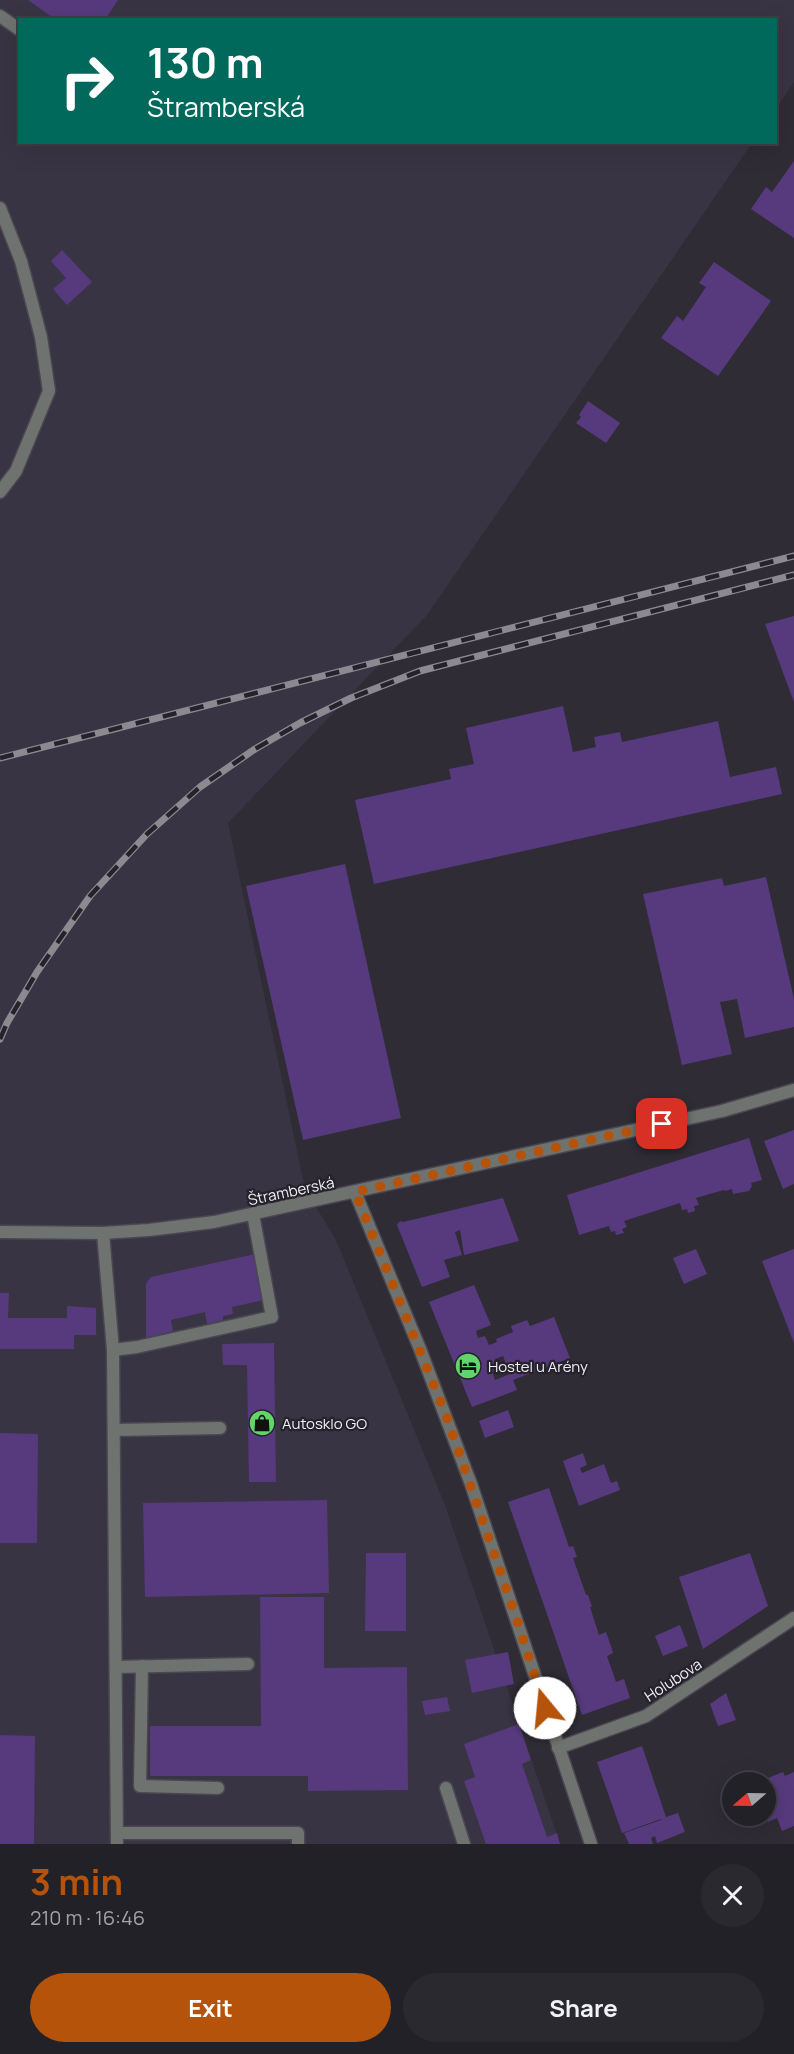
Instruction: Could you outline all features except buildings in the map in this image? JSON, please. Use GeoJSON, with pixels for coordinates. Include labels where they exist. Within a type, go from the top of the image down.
{"type":"FeatureCollection","features":[{"type":"Feature","properties":{"kind":"street"},"geometry":{"type":"LineString","coordinates":[[0,16],[18,29]]}},
{"type":"Feature","properties":{"kind":"street"},"geometry":{"type":"LineString","coordinates":[[0,208],[21,261],[41,338],[49,391],[16,471],[0,492]]}},
{"type":"Feature","properties":{"kind":"street","name":"Štramberská"},"geometry":{"type":"LineString","coordinates":[[0,1232],[103,1233],[213,1222],[722,1111],[794,1090]]}},
{"type":"Feature","properties":{"kind":"street"},"geometry":{"type":"LineString","coordinates":[[355,1192],[420,1348],[460,1454],[591,1844]]}},
{"type":"Feature","properties":{"kind":"street"},"geometry":{"type":"LineString","coordinates":[[113,1350],[137,1347],[272,1317],[253,1214]]}},
{"type":"Feature","properties":{"kind":"street"},"geometry":{"type":"LineString","coordinates":[[103,1233],[113,1350],[115,1430],[117,1838],[298,1833],[298,1844]]}},
{"type":"Feature","properties":{"kind":"street"},"geometry":{"type":"LineString","coordinates":[[115,1430],[220,1428]]}},
{"type":"Feature","properties":{"kind":"street","name":"Holubova"},"geometry":{"type":"LineString","coordinates":[[558,1748],[646,1716],[794,1618]]}},
{"type":"Feature","properties":{"kind":"street"},"geometry":{"type":"LineString","coordinates":[[116,1666],[248,1664]]}},
{"type":"Feature","properties":{"kind":"street"},"geometry":{"type":"LineString","coordinates":[[142,1666],[140,1786],[218,1788]]}},
{"type":"Feature","properties":{"kind":"street"},"geometry":{"type":"LineString","coordinates":[[446,1788],[464,1844]]}},
{"type":"Feature","properties":{"kind":"shaded area"},"geometry":{"type":"Polygon","coordinates":[[[0,0],[794,0],[794,82],[777,108],[777,18],[18,18],[18,144],[751,144],[427,615],[228,823],[305,1189],[336,1240],[445,1505],[560,1844],[0,1844],[0,0]]]}},
{"type":"Feature","properties":{"kind":"railway"},"geometry":{"type":"LineString","coordinates":[[0,758],[794,556]]}},
{"type":"Feature","properties":{"kind":"railway"},"geometry":{"type":"LineString","coordinates":[[0,1039],[37,972],[90,896],[147,834],[200,787],[255,749],[300,723],[351,698],[420,671],[794,575]]}},
{"type":"Feature","properties":{"kind":"place","name":"Hostel u Arény"},"geometry":{"type":"Point","coordinates":[468,1366]}},
{"type":"Feature","properties":{"kind":"place","name":"Autosklo GO"},"geometry":{"type":"Point","coordinates":[262,1423]}},
{"type":"Feature","properties":{"kind":"route"},"geometry":{"type":"LineString","coordinates":[[545,1708],[446,1415],[355,1192],[662,1124]]}}]}
